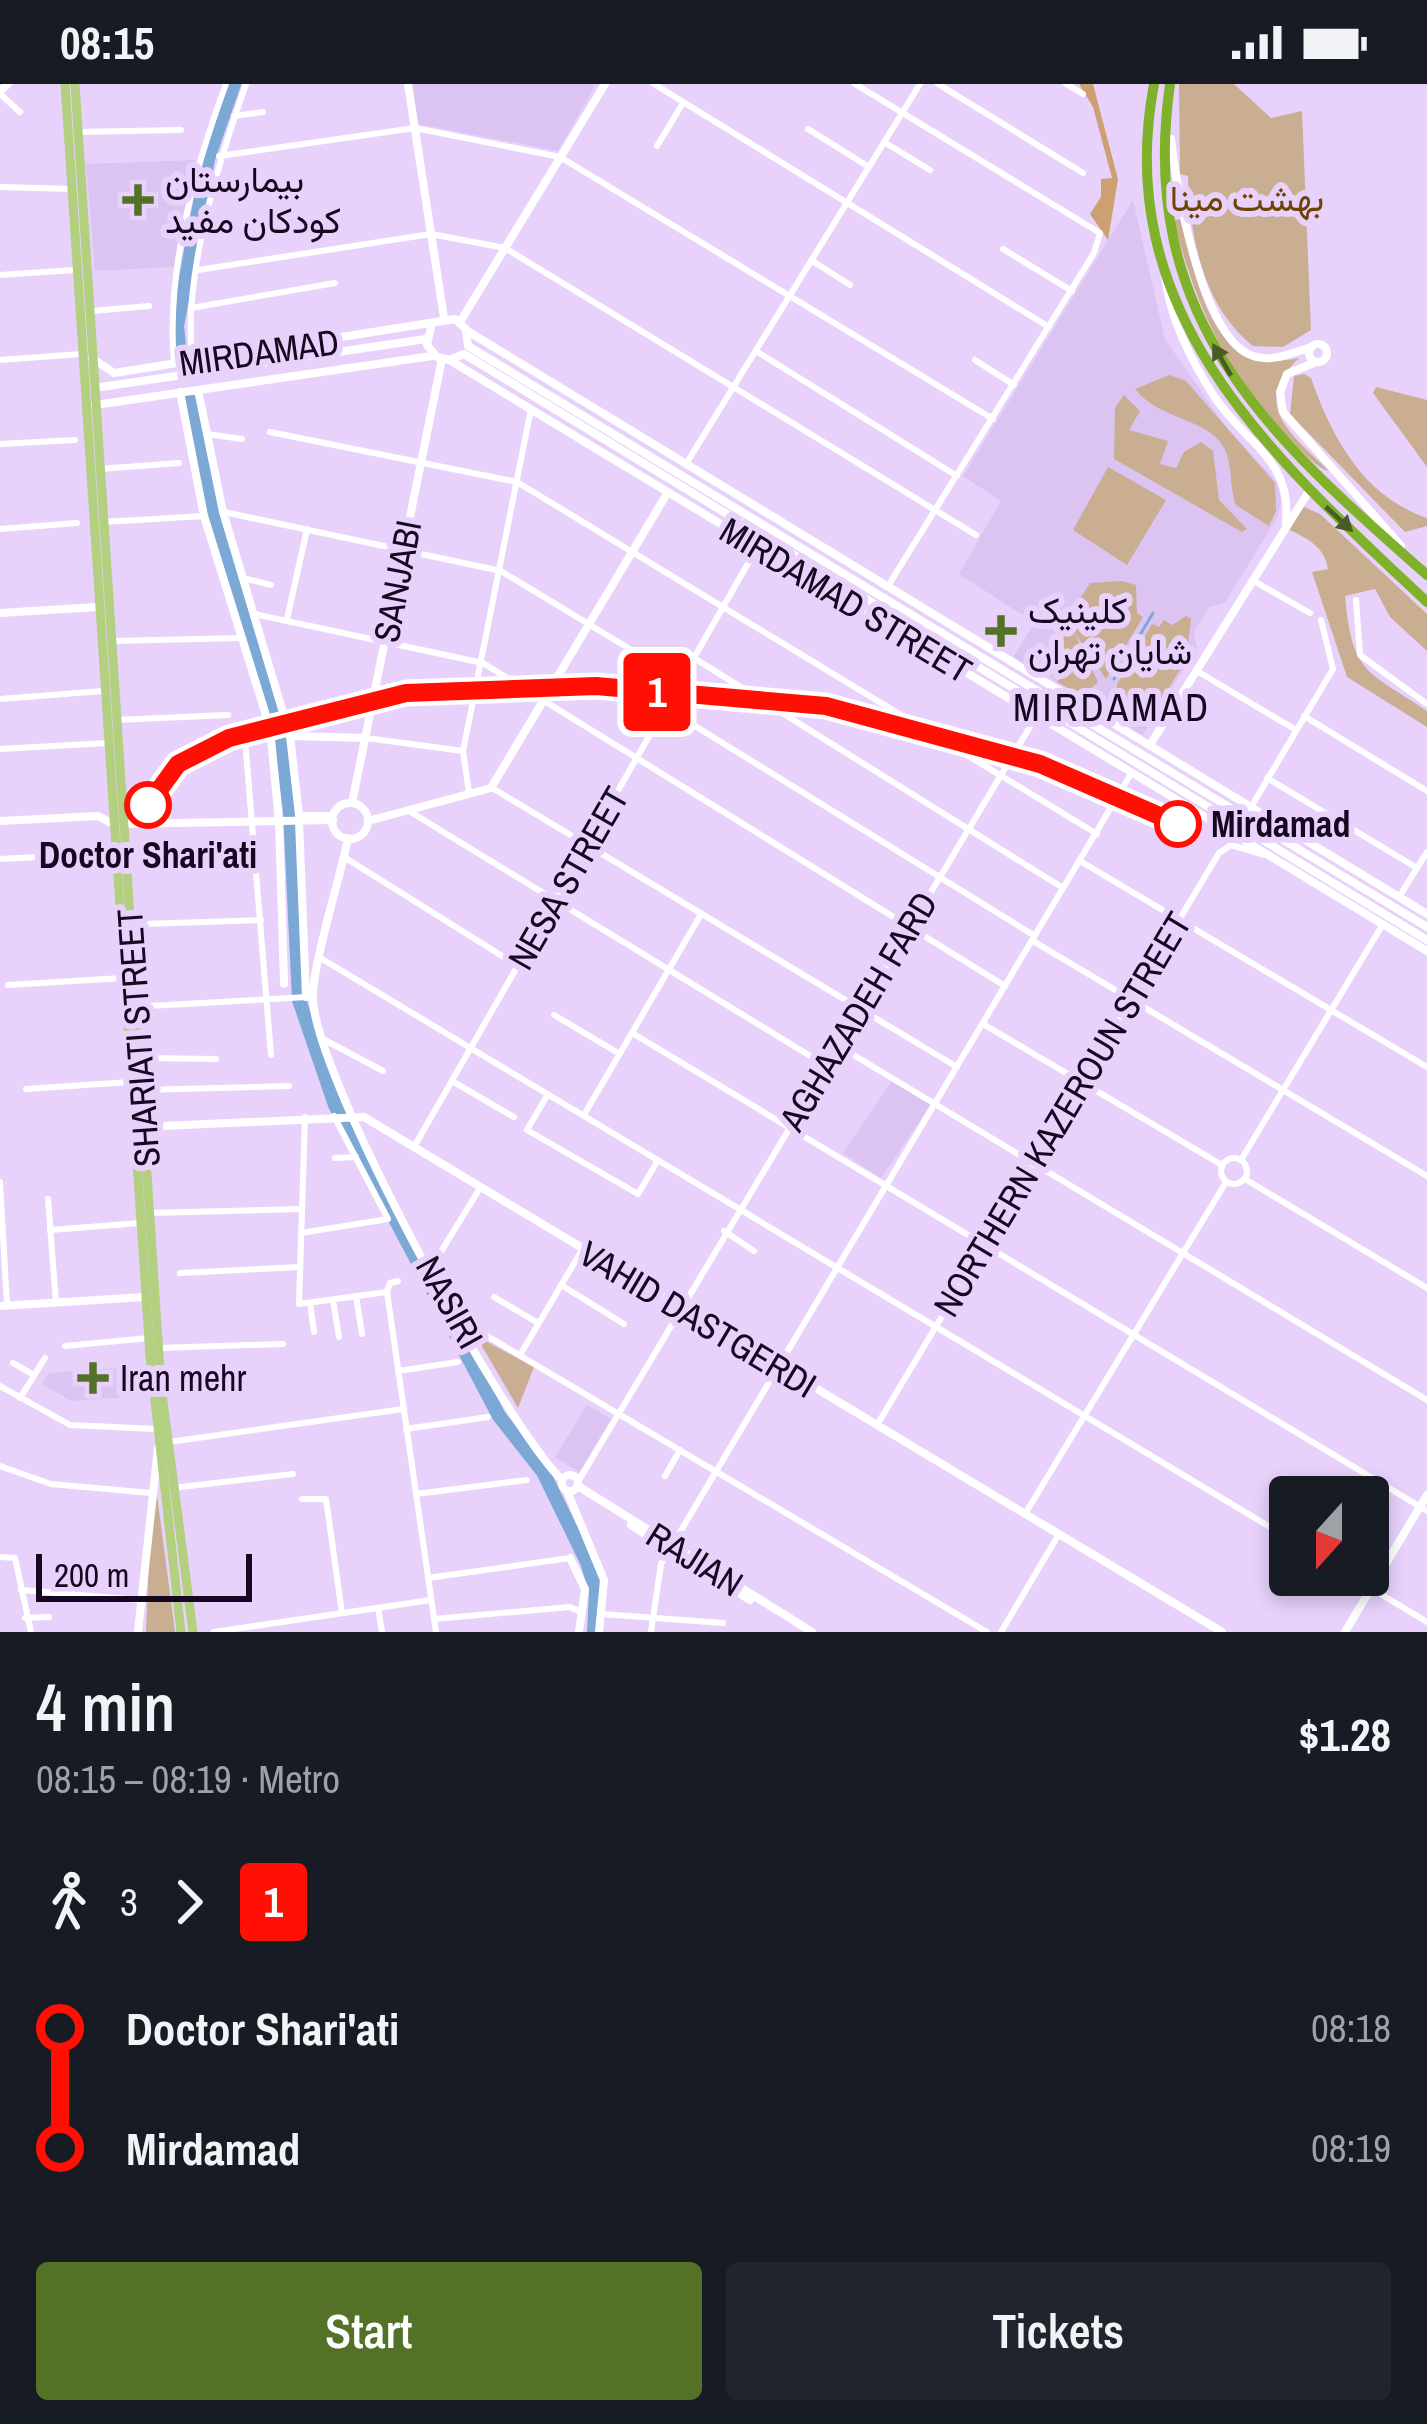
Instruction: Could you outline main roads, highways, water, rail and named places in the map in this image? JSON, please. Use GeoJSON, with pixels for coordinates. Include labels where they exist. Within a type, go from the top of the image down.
{"type":"FeatureCollection","features":[{"type":"Feature","properties":{"kind":"highway"},"geometry":{"type":"LineString","coordinates":[[1154,84],[1148,154],[1163,258],[1188,326],[1223,392],[1309,491],[1427,602]]}},
{"type":"Feature","properties":{"kind":"highway"},"geometry":{"type":"LineString","coordinates":[[1170,84],[1165,177],[1177,255],[1220,360],[1296,458],[1427,575]]}},
{"type":"Feature","properties":{"kind":"main road"},"geometry":{"type":"LineString","coordinates":[[0,93],[8,84]]}},
{"type":"Feature","properties":{"kind":"main road","name":"SHARIATI STREET"},"geometry":{"type":"LineString","coordinates":[[65,84],[74,270],[99,469],[111,641],[130,1082],[141,1124],[159,1348],[160,1444],[181,1632]]}},
{"type":"Feature","properties":{"kind":"main road","name":"SHARIATI STREET"},"geometry":{"type":"LineString","coordinates":[[75,84],[88,311],[86,356]]}},
{"type":"Feature","properties":{"kind":"main road"},"geometry":{"type":"LineString","coordinates":[[408,84],[444,318]]}},
{"type":"Feature","properties":{"kind":"main road"},"geometry":{"type":"LineString","coordinates":[[466,350],[463,326],[605,84]]}},
{"type":"Feature","properties":{"kind":"main road"},"geometry":{"type":"LineString","coordinates":[[1167,104],[1184,224],[1201,278],[1229,334],[1243,351],[1261,358],[1318,344],[1327,351],[1316,362],[1287,374],[1280,392],[1283,412],[1417,566]]}},
{"type":"Feature","properties":{"kind":"main road"},"geometry":{"type":"LineString","coordinates":[[1163,258],[1172,309],[1215,398],[1280,470],[1286,523]]}},
{"type":"Feature","properties":{"kind":"main road"},"geometry":{"type":"LineString","coordinates":[[444,318],[463,326]]}},
{"type":"Feature","properties":{"kind":"main road"},"geometry":{"type":"LineString","coordinates":[[426,339],[430,327],[444,318]]}},
{"type":"Feature","properties":{"kind":"main road","name":"MIRDAMAD STREET"},"geometry":{"type":"LineString","coordinates":[[463,326],[1427,914]]}},
{"type":"Feature","properties":{"kind":"main road","name":"MIRDAMAD"},"geometry":{"type":"LineString","coordinates":[[86,356],[108,372],[430,327]]}},
{"type":"Feature","properties":{"kind":"main road"},"geometry":{"type":"LineString","coordinates":[[88,389],[426,339]]}},
{"type":"Feature","properties":{"kind":"main road"},"geometry":{"type":"LineString","coordinates":[[426,339],[442,358]]}},
{"type":"Feature","properties":{"kind":"main road"},"geometry":{"type":"LineString","coordinates":[[376,346],[392,352],[381,363]]}},
{"type":"Feature","properties":{"kind":"main road"},"geometry":{"type":"LineString","coordinates":[[1311,347],[1309,356],[1316,362]]}},
{"type":"Feature","properties":{"kind":"main road"},"geometry":{"type":"LineString","coordinates":[[466,350],[1427,940]]}},
{"type":"Feature","properties":{"kind":"main road"},"geometry":{"type":"LineString","coordinates":[[90,405],[442,358],[466,350],[1427,927]]}},
{"type":"Feature","properties":{"kind":"main road"},"geometry":{"type":"LineString","coordinates":[[235,356],[279,361]]}},
{"type":"Feature","properties":{"kind":"main road","name":"MIRDAMAD STREET"},"geometry":{"type":"LineString","coordinates":[[442,358],[1427,951]]}},
{"type":"Feature","properties":{"kind":"main road","name":"SANJABI"},"geometry":{"type":"LineString","coordinates":[[352,803],[442,358]]}},
{"type":"Feature","properties":{"kind":"main road"},"geometry":{"type":"LineString","coordinates":[[133,384],[134,398]]}},
{"type":"Feature","properties":{"kind":"main road"},"geometry":{"type":"LineString","coordinates":[[198,390],[224,512],[290,736],[309,998],[343,1116]]}},
{"type":"Feature","properties":{"kind":"main road"},"geometry":{"type":"LineString","coordinates":[[180,392],[204,516],[270,728],[279,820],[284,984]]}},
{"type":"Feature","properties":{"kind":"main road","name":"SHARIATI STREET"},"geometry":{"type":"LineString","coordinates":[[90,405],[106,743],[118,824],[114,854],[122,978],[140,1058],[142,1090],[140,1223],[148,1339],[156,1429],[172,1488],[193,1632]]}},
{"type":"Feature","properties":{"kind":"main road"},"geometry":{"type":"LineString","coordinates":[[1150,746],[1309,491]]}},
{"type":"Feature","properties":{"kind":"main road"},"geometry":{"type":"LineString","coordinates":[[368,820],[491,788],[668,492]]}},
{"type":"Feature","properties":{"kind":"main road"},"geometry":{"type":"LineString","coordinates":[[0,613],[97,607]]}},
{"type":"Feature","properties":{"kind":"main road"},"geometry":{"type":"LineString","coordinates":[[975,663],[986,685]]}},
{"type":"Feature","properties":{"kind":"main road"},"geometry":{"type":"LineString","coordinates":[[290,736],[366,737]]}},
{"type":"Feature","properties":{"kind":"main road"},"geometry":{"type":"LineString","coordinates":[[0,821],[98,816],[118,824],[333,818],[352,803],[362,807],[368,820],[364,832],[348,838]]}},
{"type":"Feature","properties":{"kind":"main road"},"geometry":{"type":"LineString","coordinates":[[333,818],[335,830],[348,838]]}},
{"type":"Feature","properties":{"kind":"main road"},"geometry":{"type":"LineString","coordinates":[[309,998],[348,838]]}},
{"type":"Feature","properties":{"kind":"main road"},"geometry":{"type":"LineString","coordinates":[[1333,894],[1365,902]]}},
{"type":"Feature","properties":{"kind":"main road","name":"NASIRI"},"geometry":{"type":"LineString","coordinates":[[343,1116],[510,1414],[562,1480],[575,1486],[604,1580],[599,1632]]}},
{"type":"Feature","properties":{"kind":"main road","name":"VAHID DASTGERDI"},"geometry":{"type":"LineString","coordinates":[[141,1124],[364,1117],[1208,1628],[1222,1632]]}},
{"type":"Feature","properties":{"kind":"main road"},"geometry":{"type":"LineString","coordinates":[[4,1306],[146,1297]]}},
{"type":"Feature","properties":{"kind":"main road"},"geometry":{"type":"LineString","coordinates":[[138,1632],[160,1444]]}},
{"type":"Feature","properties":{"kind":"main road"},"geometry":{"type":"LineString","coordinates":[[562,1480],[570,1474],[575,1486]]}},
{"type":"Feature","properties":{"kind":"main road","name":"RAJIAN"},"geometry":{"type":"LineString","coordinates":[[575,1486],[807,1632]]}},
{"type":"Feature","properties":{"kind":"main road"},"geometry":{"type":"LineString","coordinates":[[1345,1632],[1424,1509],[1427,1495]]}},
{"type":"Feature","properties":{"kind":"main road"},"geometry":{"type":"LineString","coordinates":[[570,1558],[584,1589],[579,1632]]}},
{"type":"Feature","properties":{"kind":"waterway"},"geometry":{"type":"LineString","coordinates":[[180,354],[177,326],[208,159],[234,84]]}},
{"type":"Feature","properties":{"kind":"waterway"},"geometry":{"type":"LineString","coordinates":[[190,400],[214,511],[280,730],[290,812],[299,1000],[335,1105],[499,1416],[543,1472],[587,1562],[596,1591],[594,1632]]}},
{"type":"Feature","properties":{"kind":"waterway"},"geometry":{"type":"LineString","coordinates":[[1114,679],[1153,613]]}},
{"type":"Feature","properties":{"kind":"metro line","name":"1"},"geometry":{"type":"LineString","coordinates":[[148,805],[178,764],[229,738],[406,693],[596,686],[826,706],[1040,764],[1178,824]]}},
{"type":"Feature","properties":{"kind":"place","name":"بیمارستان کودکان مفید"},"geometry":{"type":"Point","coordinates":[138,200]}},
{"type":"Feature","properties":{"kind":"place","name":"کلینیک شایان تهران"},"geometry":{"type":"Point","coordinates":[1001,631]}},
{"type":"Feature","properties":{"kind":"place","name":"Doctor Shari'ati"},"geometry":{"type":"Point","coordinates":[148,805]}},
{"type":"Feature","properties":{"kind":"place","name":"Mirdamad"},"geometry":{"type":"Point","coordinates":[1178,824]}},
{"type":"Feature","properties":{"kind":"place","name":"Iran mehr"},"geometry":{"type":"Point","coordinates":[93,1378]}},
{"type":"Feature","properties":{"kind":"district","name":"MIRDAMAD"},"geometry":{"type":"Point","coordinates":[1112,707]}},
{"type":"Feature","properties":{"kind":"park label","name":"بهشت مينا"},"geometry":{"type":"Point","coordinates":[1247,198]}}]}
